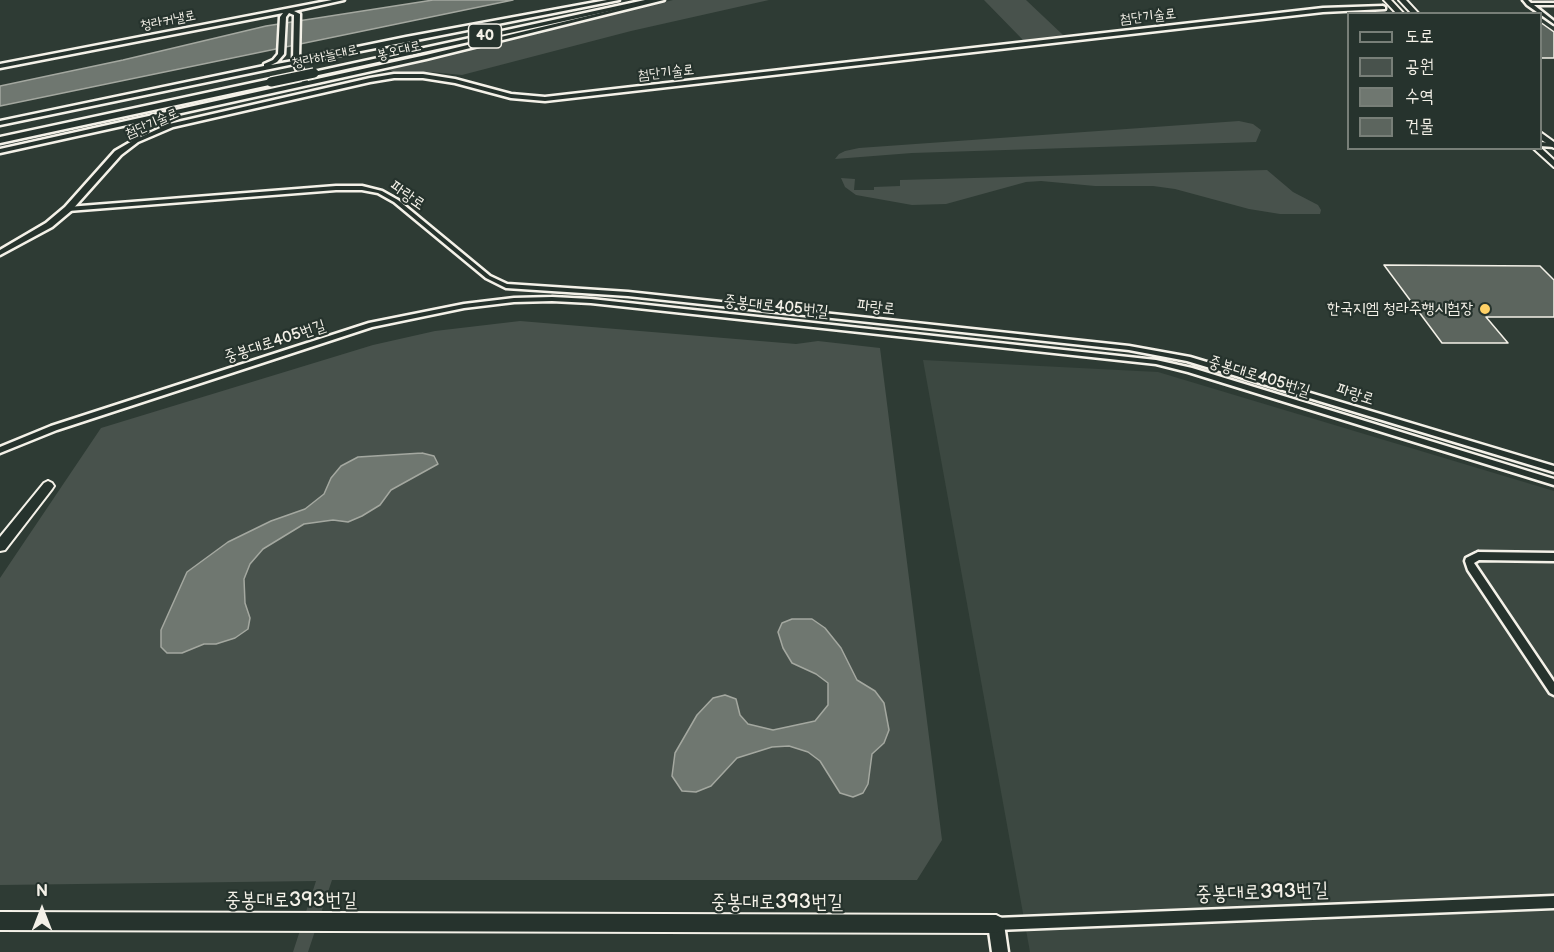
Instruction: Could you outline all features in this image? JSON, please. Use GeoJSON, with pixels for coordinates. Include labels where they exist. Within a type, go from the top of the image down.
{"type":"FeatureCollection","features":[{"type":"Feature","properties":{"kind":"highway","name":"청라하늘대로"},"geometry":{"type":"LineString","coordinates":[[0,140],[617,0]]}},
{"type":"Feature","properties":{"kind":"highway","name":"청라하늘대로"},"geometry":{"type":"LineString","coordinates":[[314,70],[656,0]]}},
{"type":"Feature","properties":{"kind":"highway","name":"청라하늘대로"},"geometry":{"type":"LineString","coordinates":[[0,134],[270,80]]}},
{"type":"Feature","properties":{"kind":"main road"},"geometry":{"type":"LineString","coordinates":[[1375,0],[1386,11]]}},
{"type":"Feature","properties":{"kind":"main road"},"geometry":{"type":"LineString","coordinates":[[1387,0],[1399,12]]}},
{"type":"Feature","properties":{"kind":"main road"},"geometry":{"type":"LineString","coordinates":[[1395,0],[1407,12]]}},
{"type":"Feature","properties":{"kind":"main road"},"geometry":{"type":"LineString","coordinates":[[1402,0],[1414,12]]}},
{"type":"Feature","properties":{"kind":"main road"},"geometry":{"type":"LineString","coordinates":[[1539,150],[1554,165]]}},
{"type":"Feature","properties":{"kind":"main road"},"geometry":{"type":"LineString","coordinates":[[0,546],[48,486]]}},
{"type":"Feature","properties":{"kind":"main road","name":"중봉대로393번길"},"geometry":{"type":"LineString","coordinates":[[0,921],[996,924]]}},
{"type":"Feature","properties":{"kind":"street"},"geometry":{"type":"LineString","coordinates":[[288,0],[288,10],[283,17],[281,54],[294,87]]}},
{"type":"Feature","properties":{"kind":"street","name":"청라커낼로"},"geometry":{"type":"LineString","coordinates":[[0,66],[341,0]]}},
{"type":"Feature","properties":{"kind":"street","name":"봉오대로"},"geometry":{"type":"LineString","coordinates":[[0,123],[246,71],[617,0]]}},
{"type":"Feature","properties":{"kind":"street","name":"봉오대로"},"geometry":{"type":"LineString","coordinates":[[0,151],[294,87],[661,0]]}},
{"type":"Feature","properties":{"kind":"street"},"geometry":{"type":"LineString","coordinates":[[1531,3],[1554,5]]}},
{"type":"Feature","properties":{"kind":"street"},"geometry":{"type":"LineString","coordinates":[[1531,3],[1554,21]]}},
{"type":"Feature","properties":{"kind":"street"},"geometry":{"type":"LineString","coordinates":[[288,10],[297,14],[296,62],[307,84]]}},
{"type":"Feature","properties":{"kind":"street","name":"첨단기술로"},"geometry":{"type":"LineString","coordinates":[[0,253],[49,225],[68,209],[118,153],[136,141],[171,126],[378,78],[423,76],[455,81],[511,96],[545,99],[1323,10],[1386,11]]}},
{"type":"Feature","properties":{"kind":"street"},"geometry":{"type":"LineString","coordinates":[[297,51],[308,56],[353,50]]}},
{"type":"Feature","properties":{"kind":"street"},"geometry":{"type":"LineString","coordinates":[[246,71],[270,64],[281,54]]}},
{"type":"Feature","properties":{"kind":"street","name":"파랑로"},"geometry":{"type":"LineString","coordinates":[[68,209],[325,188],[362,188],[380,192],[396,201],[488,277],[506,286],[628,294],[1129,348],[1187,359],[1554,469]]}},
{"type":"Feature","properties":{"kind":"street","name":"중봉대로405번길"},"geometry":{"type":"LineString","coordinates":[[0,450],[54,428],[371,325],[464,306],[514,300],[552,299],[603,302],[1156,362],[1189,370],[1554,482]]}},
{"type":"Feature","properties":{"kind":"street"},"geometry":{"type":"LineString","coordinates":[[1554,556],[1478,556],[1469,561],[1554,690]]}},
{"type":"Feature","properties":{"kind":"street","name":"중봉대로393번길"},"geometry":{"type":"LineString","coordinates":[[996,924],[1554,902]]}},
{"type":"Feature","properties":{"kind":"street"},"geometry":{"type":"LineString","coordinates":[[996,924],[1000,952]]}},
{"type":"Feature","properties":{"kind":"shaded area"},"geometry":{"type":"Polygon","coordinates":[[[923,360],[1158,372],[1554,491],[1554,952],[1030,952],[923,360]]]}},
{"type":"Feature","properties":{"kind":"green space"},"geometry":{"type":"Polygon","coordinates":[[[673,0],[769,0],[631,31],[462,75],[393,72],[388,68],[673,0]]]}},
{"type":"Feature","properties":{"kind":"green space"},"geometry":{"type":"Polygon","coordinates":[[[984,0],[1026,0],[1063,35],[1023,40],[984,0]]]}},
{"type":"Feature","properties":{"kind":"green space"},"geometry":{"type":"Polygon","coordinates":[[[1239,121],[1253,124],[1261,130],[1256,142],[912,153],[835,159],[845,151],[859,148],[1239,121]]]}},
{"type":"Feature","properties":{"kind":"green space"},"geometry":{"type":"Polygon","coordinates":[[[1267,170],[1293,192],[1318,205],[1321,210],[1320,214],[1280,214],[1249,209],[1175,189],[1153,186],[1095,186],[1041,181],[1026,182],[946,204],[912,205],[856,195],[845,187],[841,178],[855,179],[854,190],[874,190],[874,187],[900,186],[900,180],[1267,170]]]}},
{"type":"Feature","properties":{"kind":"green space"},"geometry":{"type":"Polygon","coordinates":[[[520,321],[796,344],[818,341],[880,348],[942,840],[917,880],[332,880],[308,952],[293,952],[316,881],[0,885],[0,578],[101,428],[373,345],[435,331],[520,321]]]}},
{"type":"Feature","properties":{"kind":"water"},"geometry":{"type":"Polygon","coordinates":[[[433,0],[513,0],[0,106],[0,86],[266,26],[433,0]]]}},
{"type":"Feature","properties":{"kind":"water"},"geometry":{"type":"Polygon","coordinates":[[[422,453],[434,456],[438,464],[391,490],[380,505],[362,516],[348,522],[333,520],[304,524],[263,549],[250,564],[244,579],[245,603],[250,618],[248,629],[235,638],[216,644],[204,644],[182,653],[167,653],[161,647],[161,630],[187,572],[228,542],[271,521],[305,509],[324,494],[331,478],[341,466],[358,457],[422,453]]]}},
{"type":"Feature","properties":{"kind":"water"},"geometry":{"type":"Polygon","coordinates":[[[792,619],[812,619],[825,628],[841,648],[857,680],[875,691],[884,703],[889,730],[884,743],[872,754],[868,784],[863,793],[853,797],[840,793],[820,761],[808,752],[789,746],[772,747],[737,758],[711,786],[696,792],[682,791],[672,776],[675,753],[697,715],[713,698],[725,695],[736,699],[740,715],[748,724],[773,730],[815,721],[828,705],[828,683],[816,674],[792,663],[783,648],[778,632],[782,623],[792,619]]]}},
{"type":"Feature","properties":{"kind":"building"},"geometry":{"type":"Polygon","coordinates":[[[1542,23],[1554,32],[1554,58],[1542,58],[1542,23]]]}},
{"type":"Feature","properties":{"kind":"building","name":"한국지엠 청라주행시험장"},"geometry":{"type":"Polygon","coordinates":[[[1384,265],[1540,266],[1554,280],[1554,317],[1486,317],[1508,343],[1442,343],[1384,265]]]}},
{"type":"Feature","properties":{"kind":"place","name":"한국지엠 청라주행시험장"},"geometry":{"type":"Point","coordinates":[1485,309]}}]}
